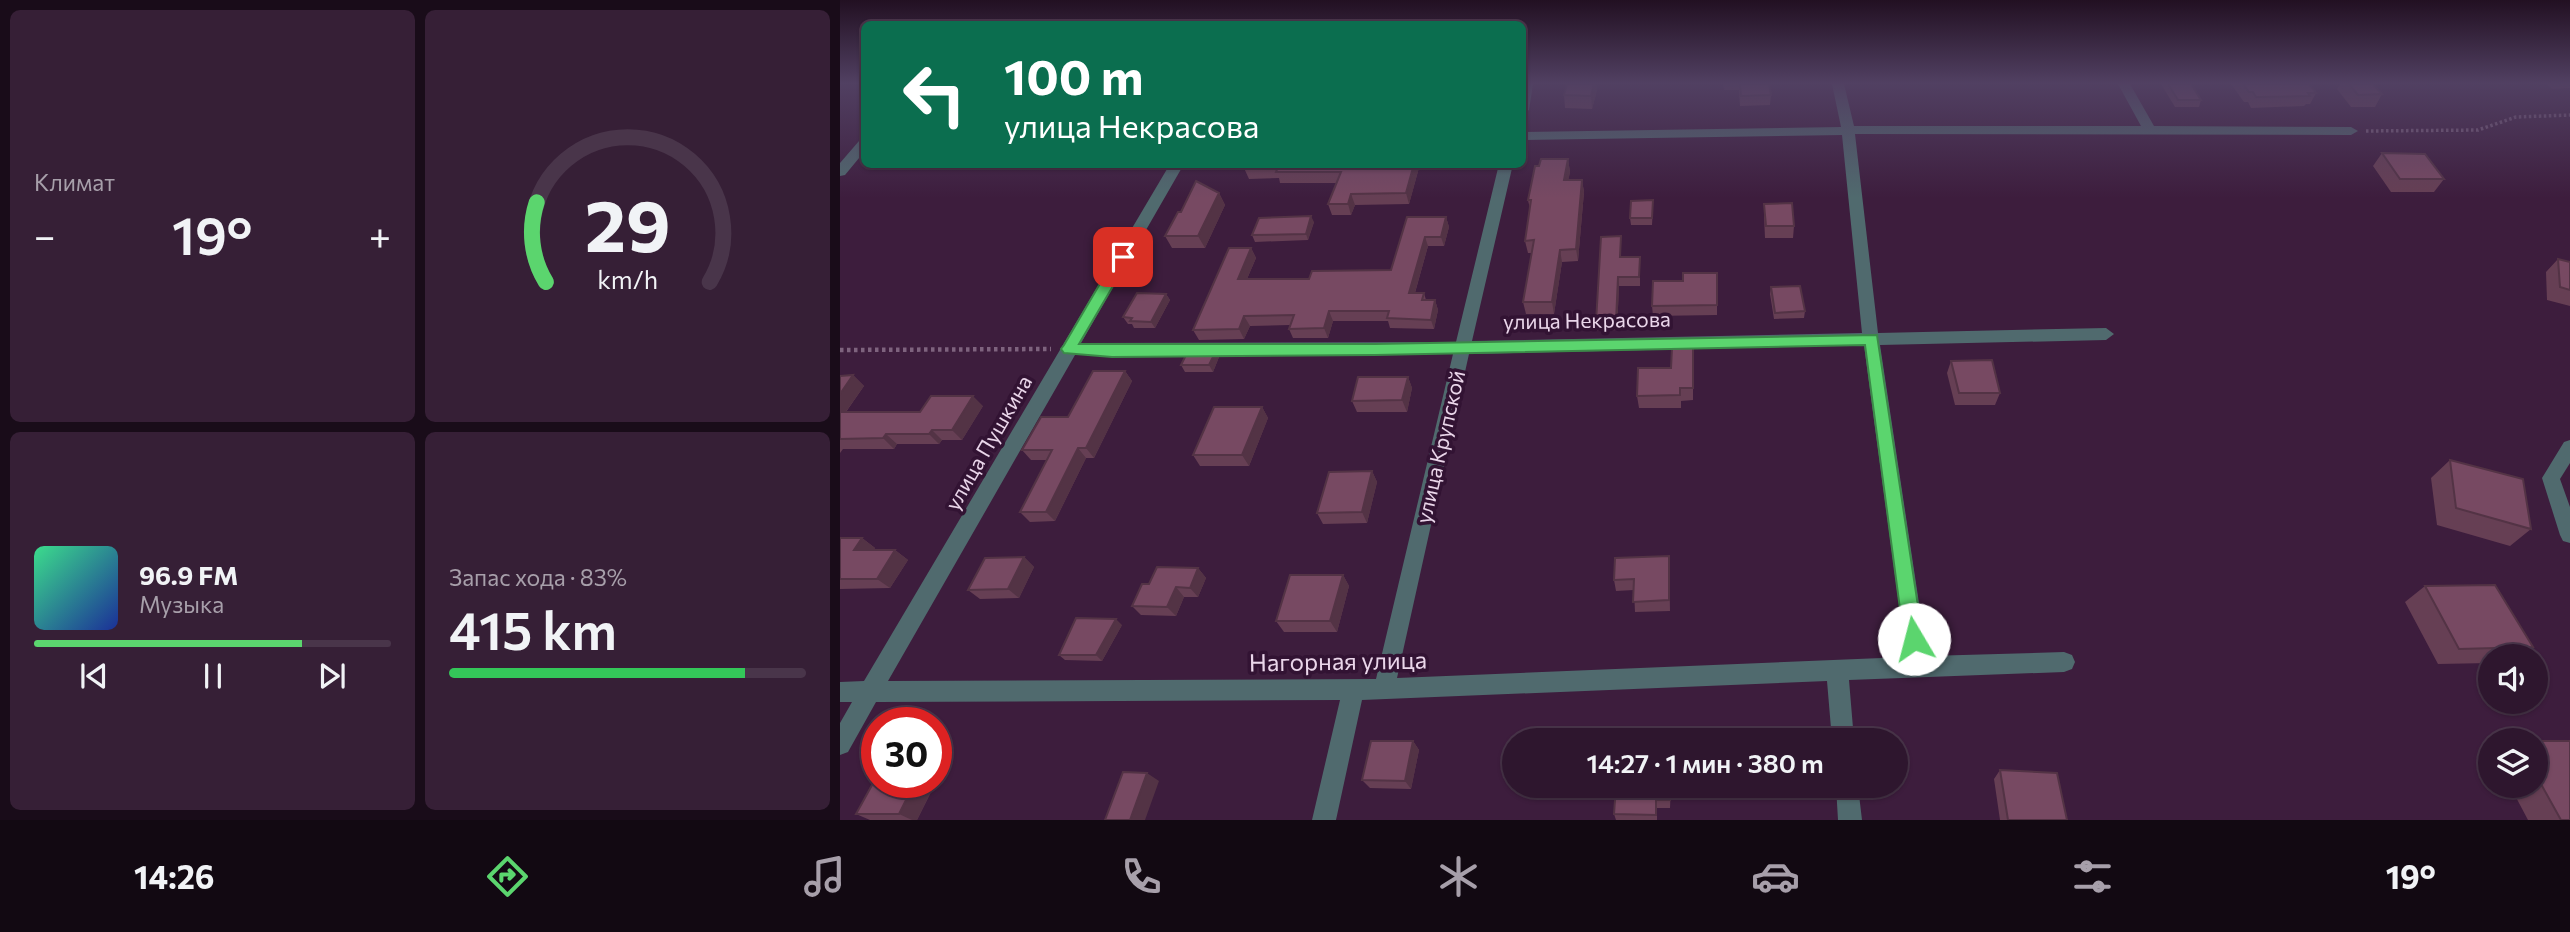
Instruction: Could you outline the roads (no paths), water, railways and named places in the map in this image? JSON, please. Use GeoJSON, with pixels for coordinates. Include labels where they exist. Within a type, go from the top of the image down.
{"type":"FeatureCollection","features":[{"type":"Feature","properties":{"kind":"street"},"geometry":{"type":"LineString","coordinates":[[1847,122],[1871,339],[1918,666]]}},
{"type":"Feature","properties":{"kind":"street"},"geometry":{"type":"LineString","coordinates":[[2145,122],[2150,131]]}},
{"type":"Feature","properties":{"kind":"street"},"geometry":{"type":"LineString","coordinates":[[1526,136],[1849,130],[2351,131]]}},
{"type":"Feature","properties":{"kind":"street"},"geometry":{"type":"LineString","coordinates":[[840,172],[861,148]]}},
{"type":"Feature","properties":{"kind":"street","name":"улица Пушкина"},"geometry":{"type":"LineString","coordinates":[[840,744],[873,692],[1175,168]]}},
{"type":"Feature","properties":{"kind":"street","name":"улица Крупской"},"geometry":{"type":"LineString","coordinates":[[1384,689],[1465,346],[1482,254],[1505,168]]}},
{"type":"Feature","properties":{"kind":"street","name":"улица Некрасова"},"geometry":{"type":"LineString","coordinates":[[1069,349],[1126,351],[2106,334]]}},
{"type":"Feature","properties":{"kind":"street"},"geometry":{"type":"LineString","coordinates":[[2570,447],[2551,478],[2570,535]]}},
{"type":"Feature","properties":{"kind":"street","name":"Нагорная улица"},"geometry":{"type":"LineString","coordinates":[[840,692],[1384,689],[2064,662]]}},
{"type":"Feature","properties":{"kind":"street"},"geometry":{"type":"LineString","coordinates":[[1836,670],[1842,728]]}},
{"type":"Feature","properties":{"kind":"street"},"geometry":{"type":"LineString","coordinates":[[1324,820],[1353,689]]}},
{"type":"Feature","properties":{"kind":"street"},"geometry":{"type":"LineString","coordinates":[[1848,798],[1850,820]]}}]}
